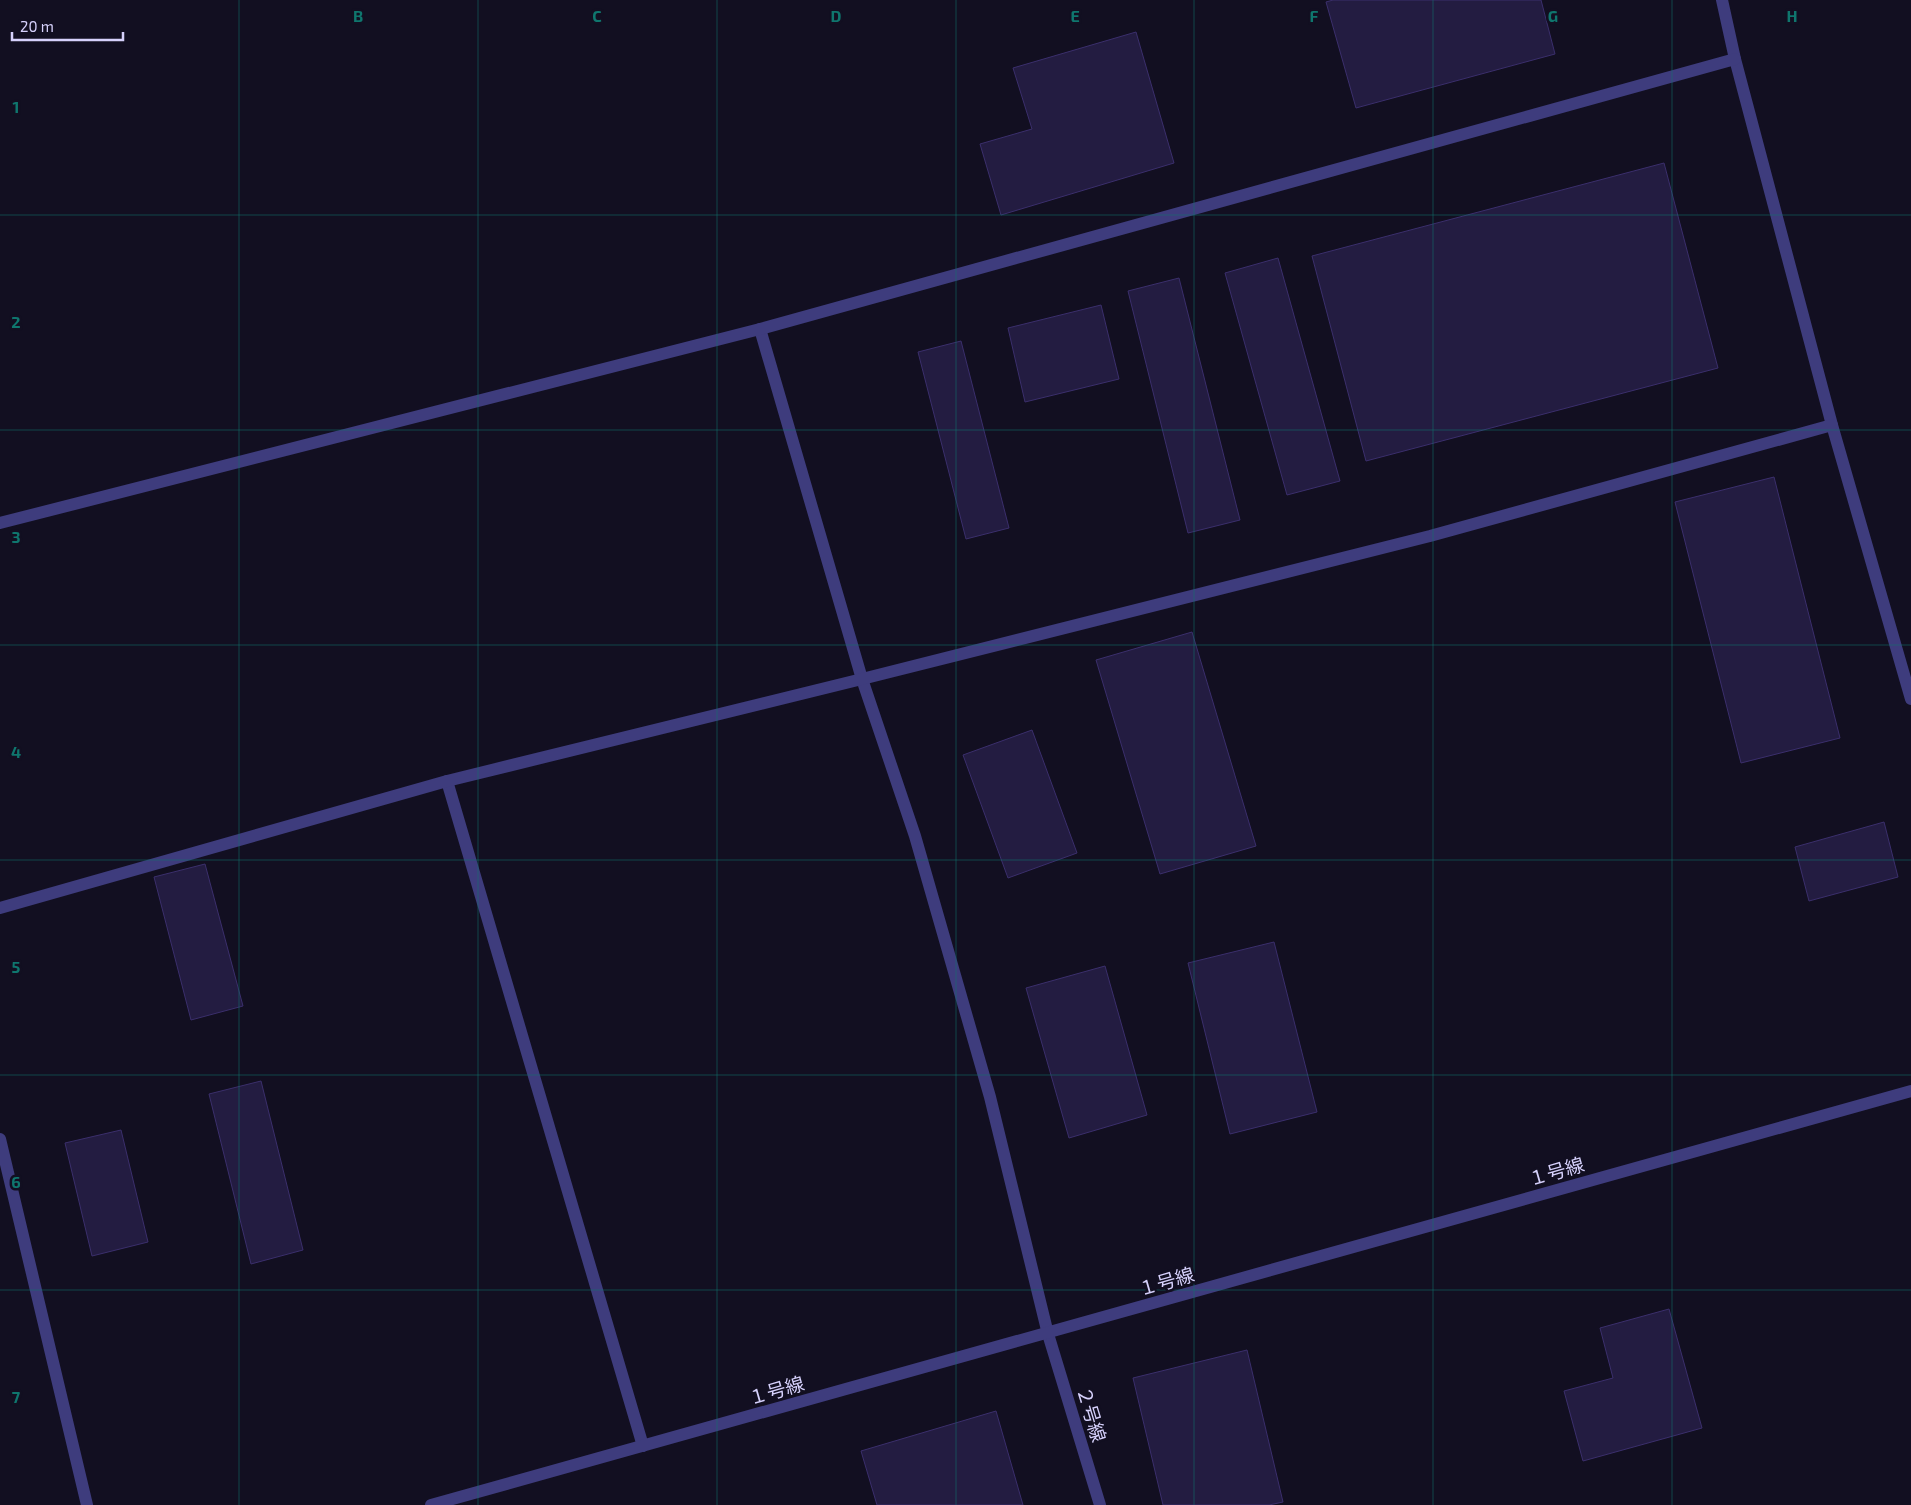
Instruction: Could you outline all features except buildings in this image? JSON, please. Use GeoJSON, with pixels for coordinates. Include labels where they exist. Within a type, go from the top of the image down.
{"type":"FeatureCollection","features":[{"type":"Feature","properties":{"kind":"lane"},"geometry":{"type":"LineString","coordinates":[[1722,0],[1735,59],[1832,426],[1911,699]]}},
{"type":"Feature","properties":{"kind":"lane"},"geometry":{"type":"LineString","coordinates":[[0,523],[760,329],[1735,59]]}},
{"type":"Feature","properties":{"kind":"lane","name":"２号線"},"geometry":{"type":"LineString","coordinates":[[760,329],[862,679],[915,836],[988,1088],[1048,1334],[1100,1505]]}},
{"type":"Feature","properties":{"kind":"lane"},"geometry":{"type":"LineString","coordinates":[[0,908],[447,781],[1430,536],[1832,426]]}},
{"type":"Feature","properties":{"kind":"lane"},"geometry":{"type":"LineString","coordinates":[[447,781],[643,1446]]}},
{"type":"Feature","properties":{"kind":"lane","name":"１号線"},"geometry":{"type":"LineString","coordinates":[[431,1505],[1048,1334],[1911,1091]]}},
{"type":"Feature","properties":{"kind":"lane"},"geometry":{"type":"LineString","coordinates":[[0,1138],[87,1505]]}}]}
